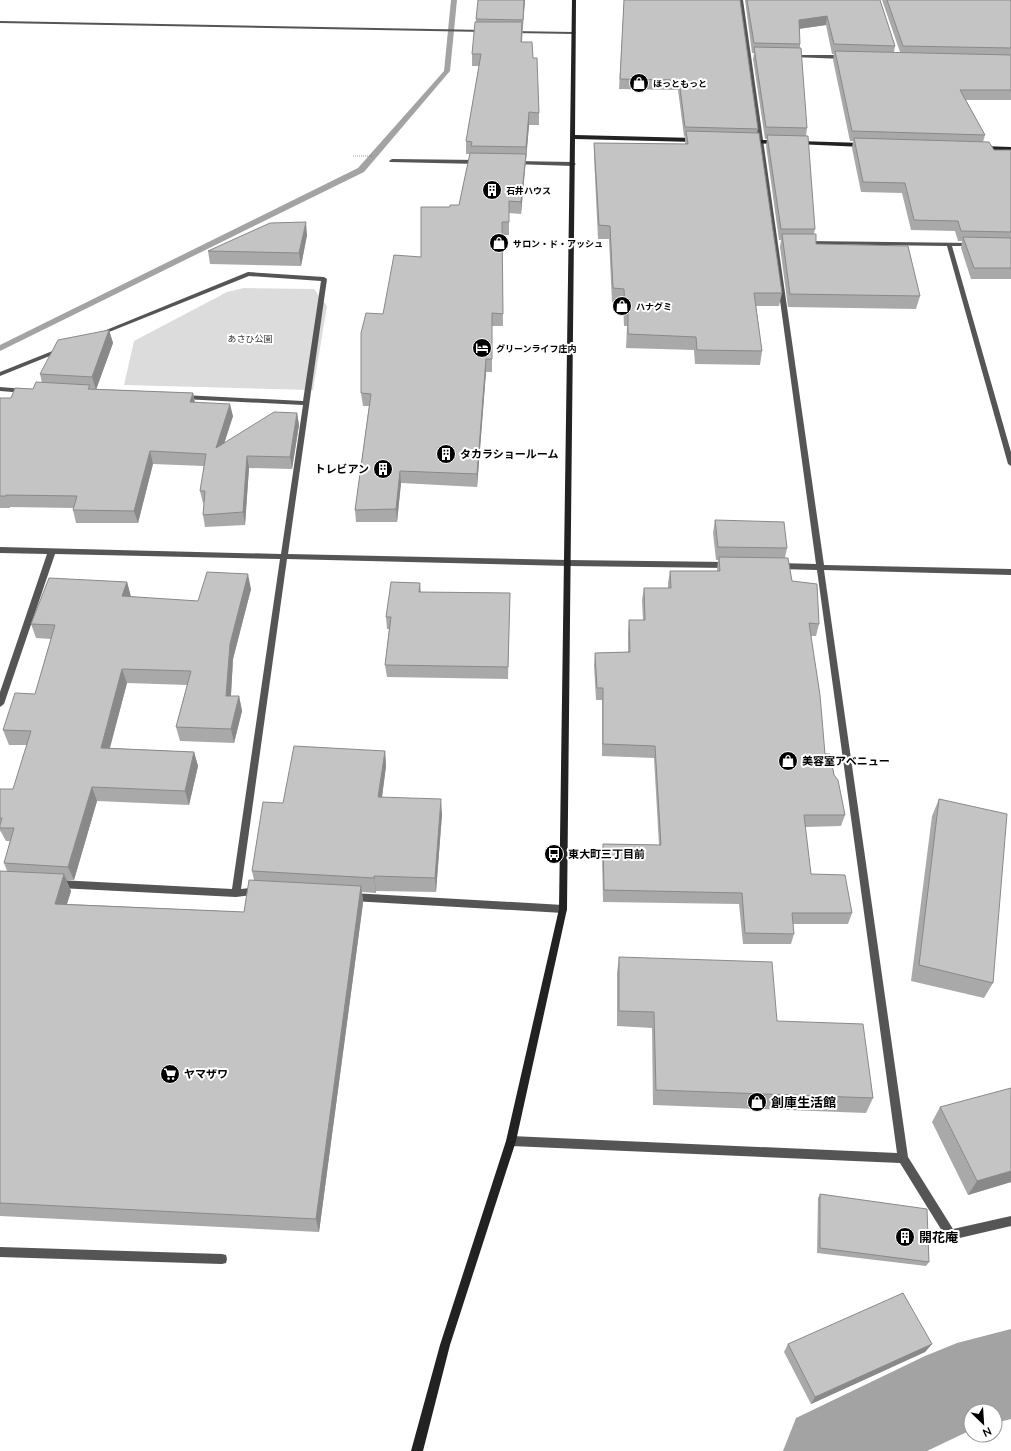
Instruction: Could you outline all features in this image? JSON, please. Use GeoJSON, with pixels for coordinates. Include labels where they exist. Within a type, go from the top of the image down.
{"type":"FeatureCollection","features":[{"type":"Feature","properties":{"kind":"street"},"geometry":{"type":"LineString","coordinates":[[416,1451],[445,1345],[511,1141],[563,909],[574,137],[574,0]]}},
{"type":"Feature","properties":{"kind":"street"},"geometry":{"type":"LineString","coordinates":[[741,0],[903,1158],[951,1235],[1011,1221]]}},
{"type":"Feature","properties":{"kind":"street"},"geometry":{"type":"LineString","coordinates":[[0,22],[490,31]]}},
{"type":"Feature","properties":{"kind":"street"},"geometry":{"type":"LineString","coordinates":[[505,32],[574,33]]}},
{"type":"Feature","properties":{"kind":"street"},"geometry":{"type":"LineString","coordinates":[[749,55],[757,56]]}},
{"type":"Feature","properties":{"kind":"street"},"geometry":{"type":"LineString","coordinates":[[788,56],[851,58]]}},
{"type":"Feature","properties":{"kind":"street"},"geometry":{"type":"LineString","coordinates":[[574,137],[699,140]]}},
{"type":"Feature","properties":{"kind":"street"},"geometry":{"type":"LineString","coordinates":[[746,141],[785,142]]}},
{"type":"Feature","properties":{"kind":"street"},"geometry":{"type":"LineString","coordinates":[[792,143],[870,145]]}},
{"type":"Feature","properties":{"kind":"street"},"geometry":{"type":"LineString","coordinates":[[972,148],[1011,149]]}},
{"type":"Feature","properties":{"kind":"street"},"geometry":{"type":"LineString","coordinates":[[392,161],[486,162]]}},
{"type":"Feature","properties":{"kind":"street"},"geometry":{"type":"LineString","coordinates":[[510,163],[573,164]]}},
{"type":"Feature","properties":{"kind":"street"},"geometry":{"type":"LineString","coordinates":[[775,243],[783,243]]}},
{"type":"Feature","properties":{"kind":"street"},"geometry":{"type":"LineString","coordinates":[[799,243],[980,244]]}},
{"type":"Feature","properties":{"kind":"street"},"geometry":{"type":"LineString","coordinates":[[949,244],[1011,464]]}},
{"type":"Feature","properties":{"kind":"street"},"geometry":{"type":"LineString","coordinates":[[87,338],[248,274],[324,279],[236,893]]}},
{"type":"Feature","properties":{"kind":"street"},"geometry":{"type":"LineString","coordinates":[[0,374],[65,348]]}},
{"type":"Feature","properties":{"kind":"street"},"geometry":{"type":"LineString","coordinates":[[0,390],[32,391]]}},
{"type":"Feature","properties":{"kind":"street"},"geometry":{"type":"LineString","coordinates":[[173,397],[307,403]]}},
{"type":"Feature","properties":{"kind":"street"},"geometry":{"type":"LineString","coordinates":[[0,550],[568,563],[734,565]]}},
{"type":"Feature","properties":{"kind":"street"},"geometry":{"type":"LineString","coordinates":[[0,704],[52,551]]}},
{"type":"Feature","properties":{"kind":"street"},"geometry":{"type":"LineString","coordinates":[[773,566],[1011,572]]}},
{"type":"Feature","properties":{"kind":"street"},"geometry":{"type":"LineString","coordinates":[[47,884],[236,893],[262,891]]}},
{"type":"Feature","properties":{"kind":"street"},"geometry":{"type":"LineString","coordinates":[[342,896],[563,909]]}},
{"type":"Feature","properties":{"kind":"street"},"geometry":{"type":"LineString","coordinates":[[511,1141],[903,1158]]}},
{"type":"Feature","properties":{"kind":"street"},"geometry":{"type":"LineString","coordinates":[[0,1252],[222,1259]]}},
{"type":"Feature","properties":{"kind":"path"},"geometry":{"type":"LineString","coordinates":[[353,156],[375,156]]}},
{"type":"Feature","properties":{"kind":"green space","name":"あさひ公園"},"geometry":{"type":"Polygon","coordinates":[[[244,288],[314,289],[327,306],[313,390],[124,385],[134,341],[227,292],[244,288]]]}},
{"type":"Feature","properties":{"kind":"building"},"geometry":{"type":"Polygon","coordinates":[[[478,0],[524,0],[523,20],[476,19],[478,0]]]}},
{"type":"Feature","properties":{"kind":"building"},"geometry":{"type":"Polygon","coordinates":[[[624,0],[740,0],[758,129],[685,127],[679,80],[620,79],[624,0]]]}},
{"type":"Feature","properties":{"kind":"building"},"geometry":{"type":"Polygon","coordinates":[[[747,0],[880,0],[895,46],[834,44],[827,16],[799,20],[800,44],[754,43],[747,0]]]}},
{"type":"Feature","properties":{"kind":"building"},"geometry":{"type":"Polygon","coordinates":[[[887,0],[1011,0],[1011,48],[903,46],[887,0]]]}},
{"type":"Feature","properties":{"kind":"building"},"geometry":{"type":"Polygon","coordinates":[[[475,22],[522,22],[521,42],[532,42],[533,58],[537,58],[539,113],[529,112],[526,147],[471,146],[472,142],[466,141],[481,54],[472,54],[475,22]]]}},
{"type":"Feature","properties":{"kind":"building"},"geometry":{"type":"Polygon","coordinates":[[[754,47],[801,48],[807,128],[766,127],[754,47]]]}},
{"type":"Feature","properties":{"kind":"building"},"geometry":{"type":"Polygon","coordinates":[[[835,51],[1011,55],[1011,90],[960,90],[985,135],[852,131],[835,51]]]}},
{"type":"Feature","properties":{"kind":"building"},"geometry":{"type":"Polygon","coordinates":[[[686,131],[759,133],[782,293],[754,293],[762,351],[697,350],[696,337],[628,334],[628,312],[625,312],[624,289],[613,288],[610,226],[599,225],[594,143],[688,144],[686,131]]]}},
{"type":"Feature","properties":{"kind":"building"},"geometry":{"type":"Polygon","coordinates":[[[767,135],[808,136],[815,229],[781,229],[767,135]]]}},
{"type":"Feature","properties":{"kind":"building"},"geometry":{"type":"Polygon","coordinates":[[[854,138],[989,142],[994,150],[1011,150],[1011,232],[961,231],[958,221],[914,220],[905,183],[863,182],[854,138]]]}},
{"type":"Feature","properties":{"kind":"building"},"geometry":{"type":"Polygon","coordinates":[[[470,153],[526,154],[521,202],[509,201],[509,222],[502,222],[503,314],[492,313],[492,359],[486,359],[477,474],[400,471],[396,509],[355,510],[371,394],[361,393],[361,333],[366,313],[383,314],[394,255],[421,257],[421,207],[450,207],[450,205],[459,205],[470,153]]]}},
{"type":"Feature","properties":{"kind":"building"},"geometry":{"type":"Polygon","coordinates":[[[306,222],[299,253],[208,251],[270,223],[306,222]]]}},
{"type":"Feature","properties":{"kind":"building"},"geometry":{"type":"Polygon","coordinates":[[[782,234],[816,234],[816,244],[908,246],[920,296],[790,294],[782,234]]]}},
{"type":"Feature","properties":{"kind":"building"},"geometry":{"type":"Polygon","coordinates":[[[963,237],[1011,238],[1011,268],[974,268],[963,237]]]}},
{"type":"Feature","properties":{"kind":"building"},"geometry":{"type":"Polygon","coordinates":[[[109,330],[92,377],[40,374],[58,340],[109,330]]]}},
{"type":"Feature","properties":{"kind":"building"},"geometry":{"type":"Polygon","coordinates":[[[36,382],[90,385],[88,389],[193,393],[190,402],[230,404],[216,448],[274,412],[297,413],[290,457],[247,456],[243,512],[203,515],[205,491],[200,491],[206,454],[150,451],[134,511],[73,510],[77,496],[0,496],[0,398],[11,398],[15,388],[33,389],[36,382]]]}},
{"type":"Feature","properties":{"kind":"building"},"geometry":{"type":"Polygon","coordinates":[[[715,520],[784,522],[787,548],[718,547],[715,520]]]}},
{"type":"Feature","properties":{"kind":"building"},"geometry":{"type":"Polygon","coordinates":[[[719,557],[788,558],[792,581],[817,584],[819,624],[809,623],[820,695],[825,754],[830,754],[834,775],[838,780],[845,815],[804,815],[811,874],[845,875],[852,913],[792,913],[794,934],[745,933],[742,893],[604,890],[603,844],[661,845],[655,746],[603,744],[603,688],[597,688],[595,653],[630,652],[629,620],[645,620],[644,588],[671,588],[670,571],[720,571],[719,557]]]}},
{"type":"Feature","properties":{"kind":"building"},"geometry":{"type":"Polygon","coordinates":[[[207,572],[248,574],[230,644],[226,696],[239,696],[231,729],[176,727],[191,671],[122,669],[101,748],[194,752],[185,791],[92,787],[68,867],[4,863],[14,828],[0,828],[2,818],[0,818],[0,789],[13,789],[31,731],[3,730],[15,693],[35,694],[55,625],[31,624],[49,578],[127,582],[122,596],[198,601],[207,572]]]}},
{"type":"Feature","properties":{"kind":"building"},"geometry":{"type":"Polygon","coordinates":[[[391,582],[420,583],[419,592],[510,593],[508,667],[385,665],[391,617],[386,617],[391,582]]]}},
{"type":"Feature","properties":{"kind":"building"},"geometry":{"type":"Polygon","coordinates":[[[294,746],[385,751],[378,797],[441,799],[435,878],[374,876],[374,878],[252,871],[263,802],[283,803],[294,746]]]}},
{"type":"Feature","properties":{"kind":"building"},"geometry":{"type":"Polygon","coordinates":[[[939,799],[1007,814],[993,983],[919,965],[939,799]]]}},
{"type":"Feature","properties":{"kind":"building","name":"ヤマザワ"},"geometry":{"type":"Polygon","coordinates":[[[0,871],[64,874],[55,904],[244,912],[249,880],[361,886],[316,1219],[0,1203],[0,871]]]}},
{"type":"Feature","properties":{"kind":"building"},"geometry":{"type":"Polygon","coordinates":[[[619,957],[772,962],[777,1021],[863,1024],[873,1098],[656,1090],[654,1012],[619,1011],[619,957]]]}},
{"type":"Feature","properties":{"kind":"building"},"geometry":{"type":"Polygon","coordinates":[[[1011,1088],[1011,1171],[977,1181],[940,1107],[1011,1088]]]}},
{"type":"Feature","properties":{"kind":"building"},"geometry":{"type":"Polygon","coordinates":[[[820,1194],[927,1209],[929,1262],[820,1248],[820,1194]]]}},
{"type":"Feature","properties":{"kind":"building"},"geometry":{"type":"Polygon","coordinates":[[[903,1293],[932,1344],[815,1397],[788,1344],[903,1293]]]}},
{"type":"Feature","properties":{"kind":"waterway"},"geometry":{"type":"LineString","coordinates":[[0,348],[361,170],[447,71],[454,0]]}},
{"type":"Feature","properties":{"kind":"waterway"},"geometry":{"type":"LineString","coordinates":[[829,1451],[957,1388],[1011,1374]]}},
{"type":"Feature","properties":{"kind":"place","name":"ほっともっと"},"geometry":{"type":"Point","coordinates":[639,83]}},
{"type":"Feature","properties":{"kind":"place","name":"石井ハウス"},"geometry":{"type":"Point","coordinates":[492,190]}},
{"type":"Feature","properties":{"kind":"place","name":"サロン・ド・アッシュ"},"geometry":{"type":"Point","coordinates":[499,243]}},
{"type":"Feature","properties":{"kind":"place","name":"ハナグミ"},"geometry":{"type":"Point","coordinates":[622,306]}},
{"type":"Feature","properties":{"kind":"place","name":"グリーンライフ庄内"},"geometry":{"type":"Point","coordinates":[482,348]}},
{"type":"Feature","properties":{"kind":"place","name":"タカラショールーム"},"geometry":{"type":"Point","coordinates":[446,454]}},
{"type":"Feature","properties":{"kind":"place","name":"トレビアン"},"geometry":{"type":"Point","coordinates":[383,469]}},
{"type":"Feature","properties":{"kind":"place","name":"美容室アベニュー"},"geometry":{"type":"Point","coordinates":[788,761]}},
{"type":"Feature","properties":{"kind":"place","name":"東大町三丁目前"},"geometry":{"type":"Point","coordinates":[554,854]}},
{"type":"Feature","properties":{"kind":"place","name":"ヤマザワ"},"geometry":{"type":"Point","coordinates":[170,1074]}},
{"type":"Feature","properties":{"kind":"place","name":"創庫生活館"},"geometry":{"type":"Point","coordinates":[757,1102]}},
{"type":"Feature","properties":{"kind":"place","name":"開花庵"},"geometry":{"type":"Point","coordinates":[905,1237]}}]}
